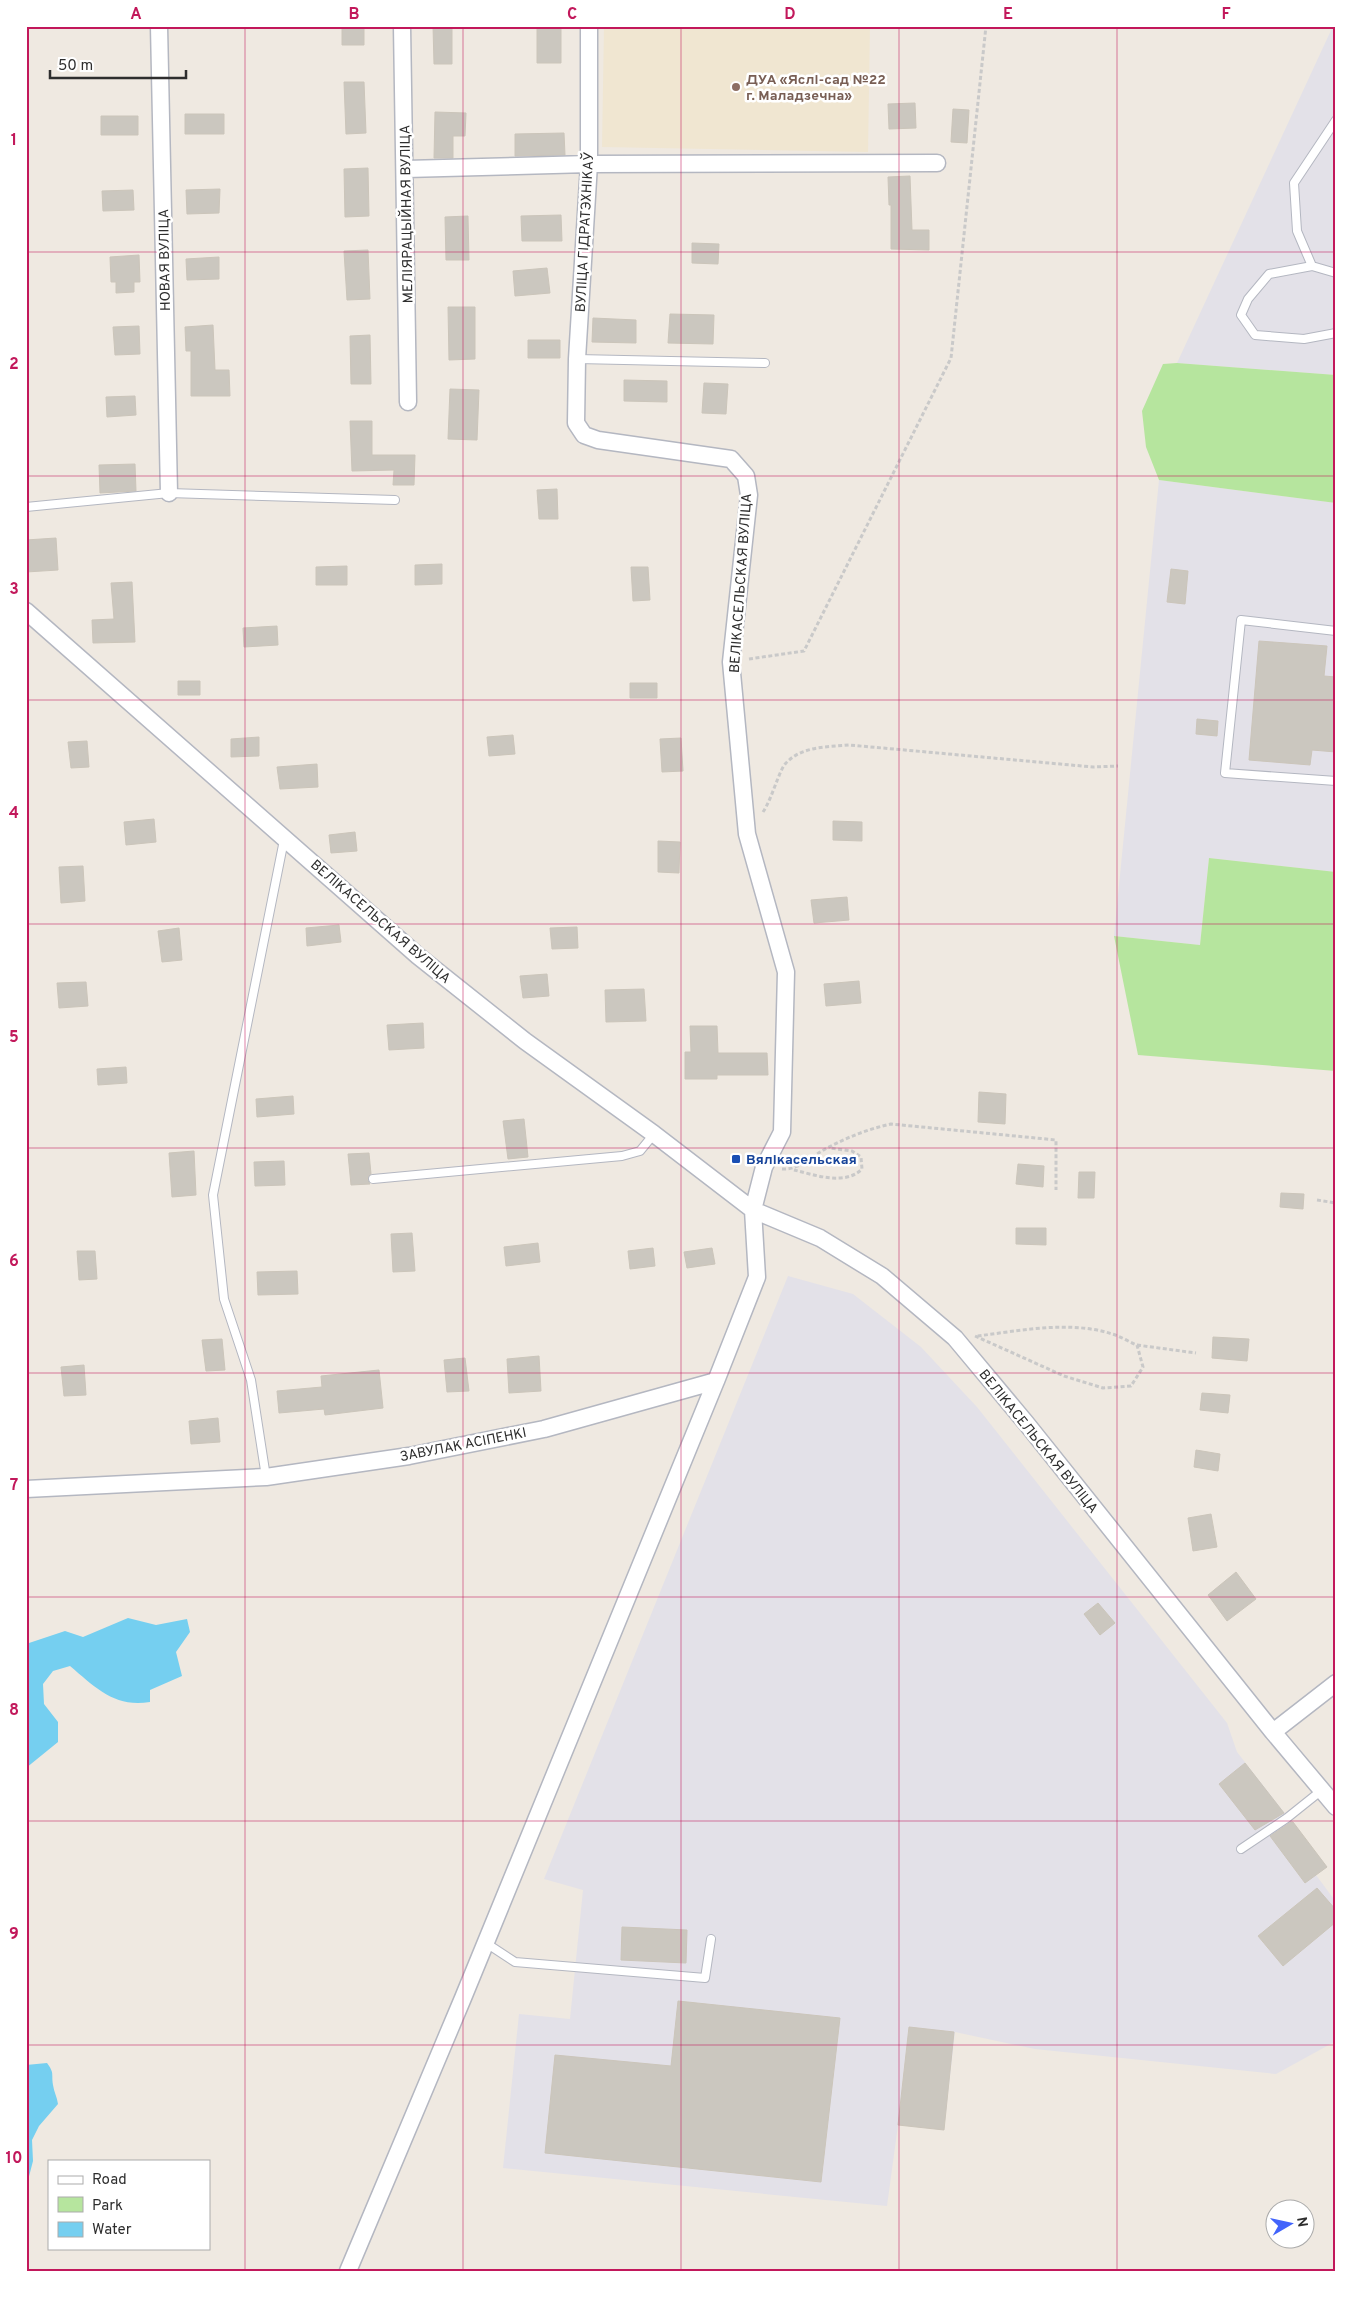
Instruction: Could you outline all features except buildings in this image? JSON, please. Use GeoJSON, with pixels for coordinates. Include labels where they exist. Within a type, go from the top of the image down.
{"type":"FeatureCollection","features":[{"type":"Feature","properties":{"kind":"street","name":"НОВАЯ ВУЛІЦА"},"geometry":{"type":"LineString","coordinates":[[159,26],[169,493]]}},
{"type":"Feature","properties":{"kind":"street","name":"МЕЛІЯРАЦЫЙНАЯ ВУЛІЦА"},"geometry":{"type":"LineString","coordinates":[[402,26],[406,169],[408,402]]}},
{"type":"Feature","properties":{"kind":"street","name":"ВУЛІЦА ГІДРАТЭХНІКАЎ"},"geometry":{"type":"LineString","coordinates":[[584,435],[576,423],[577,359],[589,164],[589,26]]}},
{"type":"Feature","properties":{"kind":"street"},"geometry":{"type":"LineString","coordinates":[[406,169],[589,164],[937,164]]}},
{"type":"Feature","properties":{"kind":"street","name":"ВЕЛІКАСЕЛЬСКАЯ ВУЛІЦА"},"geometry":{"type":"LineString","coordinates":[[584,435],[598,440],[731,459],[746,476],[749,495],[731,662],[747,834],[754,867],[786,972],[782,1132],[764,1167],[753,1210]]}},
{"type":"Feature","properties":{"kind":"street","name":"ВЕЛІКАСЕЛЬСКАЯ ВУЛІЦА"},"geometry":{"type":"LineString","coordinates":[[26,611],[418,956],[525,1041],[654,1134],[753,1210],[820,1238],[882,1276],[955,1338],[1026,1423],[1273,1732],[1336,1807]]}},
{"type":"Feature","properties":{"kind":"street"},"geometry":{"type":"LineString","coordinates":[[348,2271],[486,1943],[757,1277],[753,1210]]}},
{"type":"Feature","properties":{"kind":"street","name":"ЗАВУЛАК АСІПЕНКІ"},"geometry":{"type":"LineString","coordinates":[[26,1490],[266,1477],[409,1456],[544,1428],[716,1381]]}},
{"type":"Feature","properties":{"kind":"street"},"geometry":{"type":"LineString","coordinates":[[1273,1732],[1336,1683]]}},
{"type":"Feature","properties":{"kind":"lane"},"geometry":{"type":"LineString","coordinates":[[1312,266],[1297,231],[1294,182],[1336,120]]}},
{"type":"Feature","properties":{"kind":"lane"},"geometry":{"type":"LineString","coordinates":[[1336,273],[1312,266],[1269,274],[1248,300],[1241,315],[1255,335],[1304,339],[1336,333]]}},
{"type":"Feature","properties":{"kind":"lane"},"geometry":{"type":"LineString","coordinates":[[577,359],[765,363]]}},
{"type":"Feature","properties":{"kind":"lane"},"geometry":{"type":"LineString","coordinates":[[26,507],[169,493],[395,500]]}},
{"type":"Feature","properties":{"kind":"lane"},"geometry":{"type":"LineString","coordinates":[[1336,631],[1241,620],[1225,773],[1336,781]]}},
{"type":"Feature","properties":{"kind":"lane"},"geometry":{"type":"LineString","coordinates":[[266,1477],[251,1380],[224,1299],[213,1195],[285,837]]}},
{"type":"Feature","properties":{"kind":"lane"},"geometry":{"type":"LineString","coordinates":[[373,1179],[622,1156],[640,1151],[654,1134]]}},
{"type":"Feature","properties":{"kind":"lane"},"geometry":{"type":"LineString","coordinates":[[1241,1849],[1287,1818],[1323,1790]]}},
{"type":"Feature","properties":{"kind":"lane"},"geometry":{"type":"LineString","coordinates":[[486,1943],[515,1962],[705,1978],[711,1939]]}},
{"type":"Feature","properties":{"kind":"path"},"geometry":{"type":"LineString","coordinates":[[731,662],[804,651],[951,358],[986,26]]}},
{"type":"Feature","properties":{"kind":"path"},"geometry":{"type":"LineString","coordinates":[[747,834],[771,801],[786,763],[812,748],[849,745],[1093,767],[1118,766]]}},
{"type":"Feature","properties":{"kind":"path"},"geometry":{"type":"LineString","coordinates":[[793,1170],[827,1148],[866,1130],[891,1124],[1056,1140],[1056,1190]]}},
{"type":"Feature","properties":{"kind":"path"},"geometry":{"type":"LineString","coordinates":[[764,1167],[836,1178],[855,1176],[862,1170],[861,1156],[852,1151],[827,1148]]}},
{"type":"Feature","properties":{"kind":"path"},"geometry":{"type":"LineString","coordinates":[[1318,1200],[1336,1202]]}},
{"type":"Feature","properties":{"kind":"path"},"geometry":{"type":"LineString","coordinates":[[955,1338],[1038,1328],[1080,1328],[1112,1334],[1136,1345],[1196,1353]]}},
{"type":"Feature","properties":{"kind":"path"},"geometry":{"type":"LineString","coordinates":[[976,1336],[1064,1376],[1103,1388],[1131,1386],[1143,1367],[1136,1345]]}},
{"type":"Feature","properties":{"kind":"shaded area","name":"ДУА «Яслі-сад №22 г. Маладзечна»"},"geometry":{"type":"Polygon","coordinates":[[[604,26],[870,26],[868,152],[602,147],[604,26]]]}},
{"type":"Feature","properties":{"kind":"shaded area"},"geometry":{"type":"Polygon","coordinates":[[[1333,26],[1336,26],[1336,375],[1177,363],[1333,26]]]}},
{"type":"Feature","properties":{"kind":"shaded area"},"geometry":{"type":"Polygon","coordinates":[[[1159,480],[1336,503],[1336,872],[1209,858],[1200,945],[1114,936],[1159,480]]]}},
{"type":"Feature","properties":{"kind":"shaded area"},"geometry":{"type":"Polygon","coordinates":[[[788,1276],[853,1294],[921,1347],[977,1407],[1227,1723],[1237,1752],[1327,1867],[1316,1875],[1336,1902],[1336,2041],[1276,2074],[1035,2049],[955,2032],[944,2130],[898,2125],[887,2206],[503,2168],[519,2014],[570,2019],[583,1890],[544,1879],[788,1276]]]}},
{"type":"Feature","properties":{"kind":"green space"},"geometry":{"type":"Polygon","coordinates":[[[1177,363],[1336,375],[1336,503],[1159,480],[1146,447],[1142,411],[1163,364],[1177,363]]]}},
{"type":"Feature","properties":{"kind":"green space"},"geometry":{"type":"Polygon","coordinates":[[[1209,858],[1336,872],[1336,1071],[1138,1055],[1114,936],[1200,945],[1209,858]]]}},
{"type":"Feature","properties":{"kind":"water"},"geometry":{"type":"Polygon","coordinates":[[[128,1618],[156,1625],[187,1619],[190,1632],[176,1652],[182,1676],[150,1690],[150,1702],[138,1703],[126,1702],[107,1695],[70,1666],[53,1671],[43,1684],[44,1704],[58,1722],[58,1742],[26,1768],[26,1644],[65,1631],[83,1637],[128,1618]]]}},
{"type":"Feature","properties":{"kind":"water"},"geometry":{"type":"Polygon","coordinates":[[[47,2063],[52,2072],[53,2088],[58,2104],[39,2126],[32,2140],[33,2161],[26,2188],[26,2065],[47,2063]]]}},
{"type":"Feature","properties":{"kind":"place","name":"ДУА «Яслі-сад №22 г. Маладзечна»"},"geometry":{"type":"Point","coordinates":[736,87]}},
{"type":"Feature","properties":{"kind":"place","name":"Вялікасельская"},"geometry":{"type":"Point","coordinates":[736,1159]}}]}
